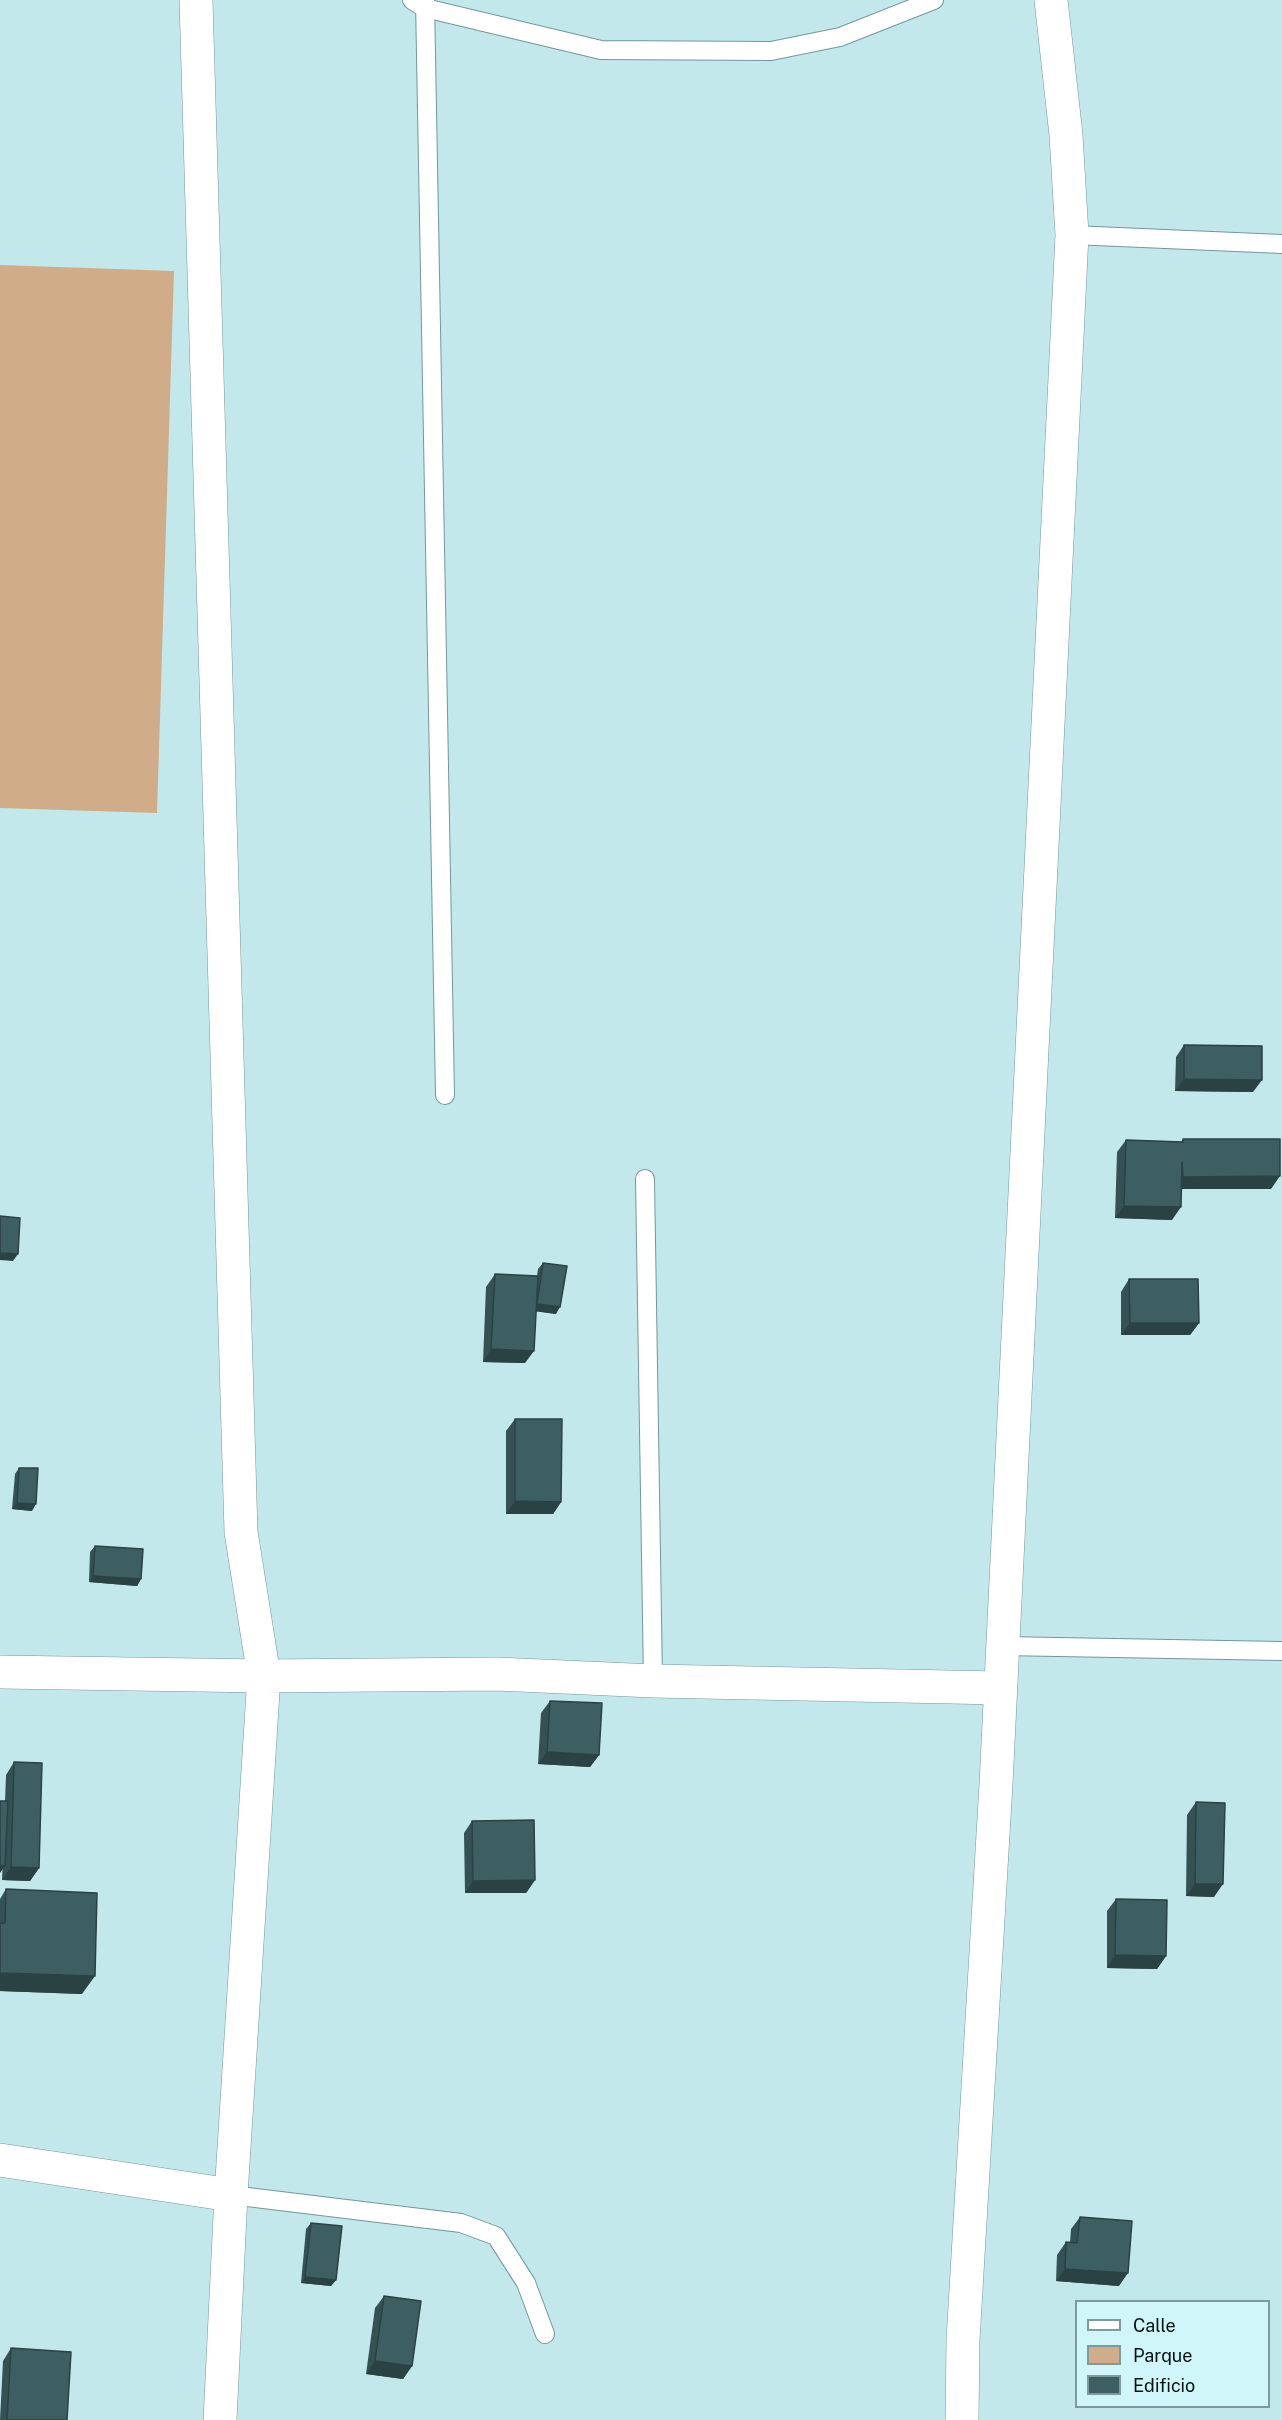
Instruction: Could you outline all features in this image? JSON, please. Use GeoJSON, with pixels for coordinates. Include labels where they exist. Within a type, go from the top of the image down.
{"type":"FeatureCollection","features":[{"type":"Feature","properties":{"kind":"street"},"geometry":{"type":"LineString","coordinates":[[196,0],[241,1532],[264,1676],[231,2195],[220,2420]]}},
{"type":"Feature","properties":{"kind":"street"},"geometry":{"type":"LineString","coordinates":[[962,2420],[963,2340],[1000,1688],[1072,235],[1066,135],[1051,0]]}},
{"type":"Feature","properties":{"kind":"street"},"geometry":{"type":"LineString","coordinates":[[0,1672],[264,1676],[498,1674],[653,1681],[1000,1688]]}},
{"type":"Feature","properties":{"kind":"street"},"geometry":{"type":"LineString","coordinates":[[0,2160],[231,2195]]}},
{"type":"Feature","properties":{"kind":"lane"},"geometry":{"type":"LineString","coordinates":[[446,1095],[421,2],[600,50],[771,51],[840,37],[934,0]]}},
{"type":"Feature","properties":{"kind":"lane"},"geometry":{"type":"LineString","coordinates":[[1072,235],[1282,244]]}},
{"type":"Feature","properties":{"kind":"lane"},"geometry":{"type":"LineString","coordinates":[[645,1179],[653,1681]]}},
{"type":"Feature","properties":{"kind":"lane"},"geometry":{"type":"LineString","coordinates":[[1002,1646],[1282,1651]]}},
{"type":"Feature","properties":{"kind":"lane"},"geometry":{"type":"LineString","coordinates":[[231,2195],[461,2223],[496,2236],[526,2283],[545,2334]]}},
{"type":"Feature","properties":{"kind":"green space"},"geometry":{"type":"Polygon","coordinates":[[[0,265],[174,271],[157,813],[0,808],[0,265]]]}},
{"type":"Feature","properties":{"kind":"building"},"geometry":{"type":"Polygon","coordinates":[[[1184,1045],[1262,1046],[1262,1080],[1184,1079],[1184,1045]]]}},
{"type":"Feature","properties":{"kind":"building"},"geometry":{"type":"Polygon","coordinates":[[[1183,1139],[1280,1139],[1280,1176],[1183,1177],[1182,1162],[1181,1207],[1124,1206],[1126,1140],[1183,1142],[1183,1139]]]}},
{"type":"Feature","properties":{"kind":"building"},"geometry":{"type":"Polygon","coordinates":[[[0,1216],[20,1218],[18,1254],[0,1253],[0,1216]]]}},
{"type":"Feature","properties":{"kind":"building"},"geometry":{"type":"Polygon","coordinates":[[[543,1263],[567,1266],[560,1307],[537,1304],[543,1263]]]}},
{"type":"Feature","properties":{"kind":"building"},"geometry":{"type":"Polygon","coordinates":[[[495,1274],[538,1276],[534,1351],[491,1349],[495,1274]]]}},
{"type":"Feature","properties":{"kind":"building"},"geometry":{"type":"Polygon","coordinates":[[[1129,1279],[1198,1279],[1199,1323],[1130,1323],[1129,1279]]]}},
{"type":"Feature","properties":{"kind":"building"},"geometry":{"type":"Polygon","coordinates":[[[515,1419],[562,1419],[561,1502],[515,1501],[515,1419]]]}},
{"type":"Feature","properties":{"kind":"building"},"geometry":{"type":"Polygon","coordinates":[[[19,1468],[38,1468],[36,1504],[17,1503],[19,1468]]]}},
{"type":"Feature","properties":{"kind":"building"},"geometry":{"type":"Polygon","coordinates":[[[95,1546],[143,1549],[141,1579],[93,1576],[95,1546]]]}},
{"type":"Feature","properties":{"kind":"building"},"geometry":{"type":"Polygon","coordinates":[[[550,1701],[602,1703],[599,1755],[547,1752],[550,1701]]]}},
{"type":"Feature","properties":{"kind":"building"},"geometry":{"type":"Polygon","coordinates":[[[14,1762],[42,1763],[39,1868],[11,1867],[14,1762]]]}},
{"type":"Feature","properties":{"kind":"building"},"geometry":{"type":"Polygon","coordinates":[[[0,1801],[8,1801],[5,1866],[0,1865],[0,1801]]]}},
{"type":"Feature","properties":{"kind":"building"},"geometry":{"type":"Polygon","coordinates":[[[1196,1802],[1225,1803],[1223,1884],[1195,1884],[1196,1802]]]}},
{"type":"Feature","properties":{"kind":"building"},"geometry":{"type":"Polygon","coordinates":[[[534,1820],[535,1880],[473,1881],[472,1821],[534,1820]]]}},
{"type":"Feature","properties":{"kind":"building"},"geometry":{"type":"Polygon","coordinates":[[[6,1889],[97,1893],[95,1976],[0,1973],[0,1923],[5,1923],[6,1889]]]}},
{"type":"Feature","properties":{"kind":"building"},"geometry":{"type":"Polygon","coordinates":[[[1116,1899],[1167,1900],[1166,1956],[1115,1955],[1116,1899]]]}},
{"type":"Feature","properties":{"kind":"building"},"geometry":{"type":"Polygon","coordinates":[[[1080,2217],[1132,2221],[1128,2273],[1065,2269],[1066,2242],[1077,2243],[1080,2217]]]}},
{"type":"Feature","properties":{"kind":"building"},"geometry":{"type":"Polygon","coordinates":[[[311,2223],[342,2226],[336,2280],[305,2277],[311,2223]]]}},
{"type":"Feature","properties":{"kind":"building"},"geometry":{"type":"Polygon","coordinates":[[[384,2296],[421,2301],[412,2366],[375,2361],[384,2296]]]}},
{"type":"Feature","properties":{"kind":"building"},"geometry":{"type":"Polygon","coordinates":[[[11,2348],[71,2352],[67,2420],[7,2420],[11,2348]]]}}]}
